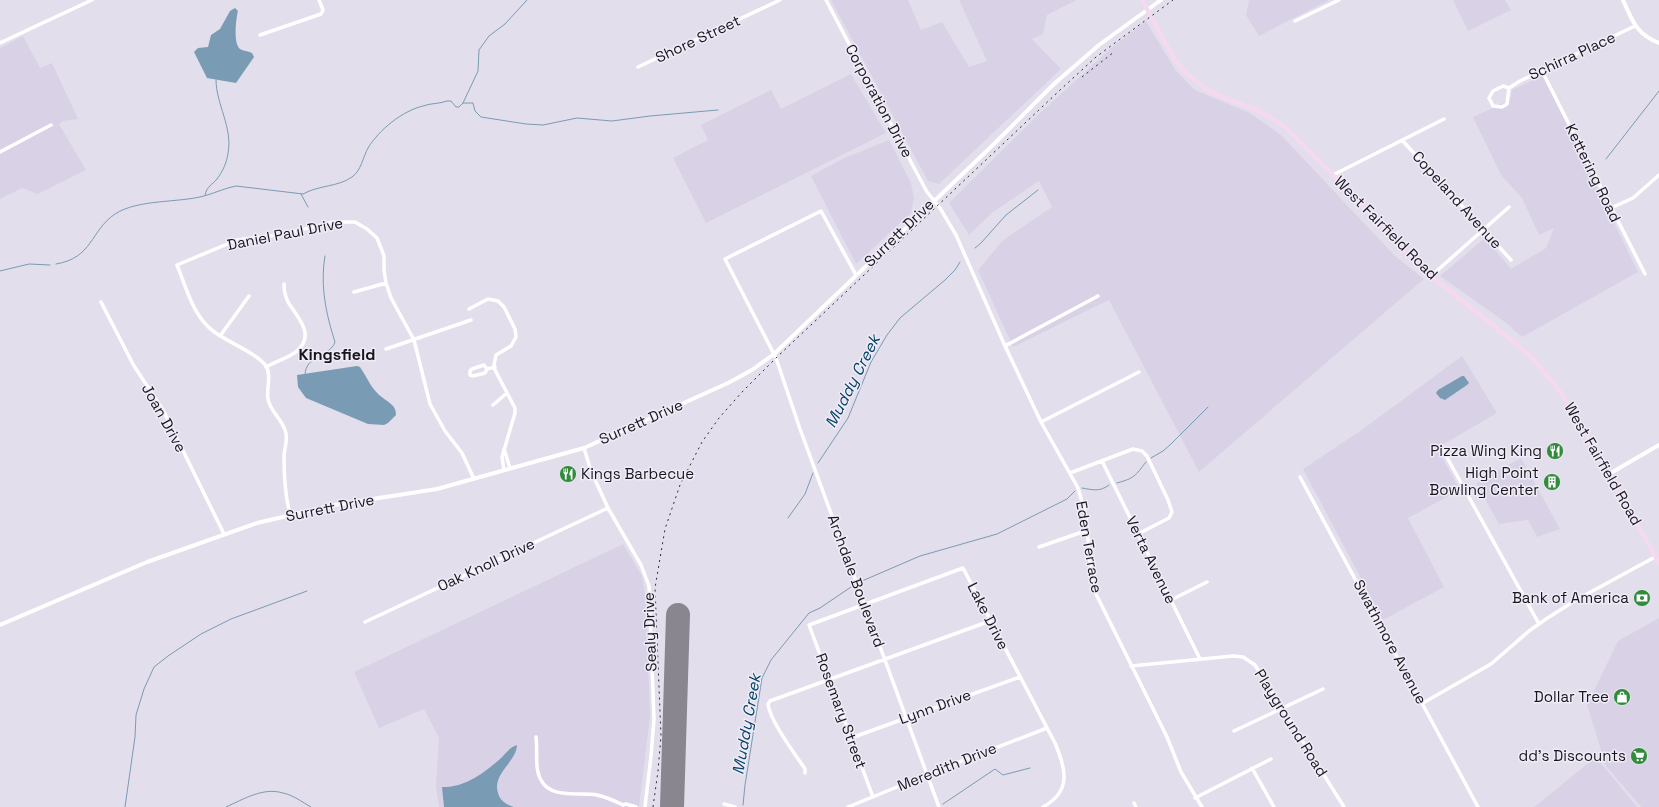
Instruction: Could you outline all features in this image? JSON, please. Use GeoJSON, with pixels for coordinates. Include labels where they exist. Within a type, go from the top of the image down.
{"type":"FeatureCollection","features":[{"type":"Feature","properties":{"kind":"main road","name":"West Fairfield Road"},"geometry":{"type":"LineString","coordinates":[[1142,0],[1175,60],[1194,81],[1219,96],[1246,105],[1284,126],[1333,175],[1391,238],[1431,276],[1534,360],[1563,396],[1659,563]]}},
{"type":"Feature","properties":{"kind":"street"},"geometry":{"type":"LineString","coordinates":[[0,43],[92,0]]}},
{"type":"Feature","properties":{"kind":"street"},"geometry":{"type":"LineString","coordinates":[[260,35],[321,14],[323,10],[319,0]]}},
{"type":"Feature","properties":{"kind":"street","name":"Shore Street"},"geometry":{"type":"LineString","coordinates":[[638,67],[780,0]]}},
{"type":"Feature","properties":{"kind":"street","name":"Corporation Drive"},"geometry":{"type":"LineString","coordinates":[[826,0],[911,162],[934,200]]}},
{"type":"Feature","properties":{"kind":"street","name":"Surrett Drive"},"geometry":{"type":"LineString","coordinates":[[0,624],[146,562],[224,534],[290,514],[334,505],[436,489],[584,448],[728,383],[752,370],[774,354],[994,144],[1054,84],[1082,59],[1161,0]]}},
{"type":"Feature","properties":{"kind":"street"},"geometry":{"type":"LineString","coordinates":[[1295,21],[1339,0]]}},
{"type":"Feature","properties":{"kind":"street"},"geometry":{"type":"LineString","coordinates":[[1623,0],[1635,26],[1640,33],[1659,43]]}},
{"type":"Feature","properties":{"kind":"street","name":"Schirra Place"},"geometry":{"type":"LineString","coordinates":[[1509,88],[1520,81],[1635,26]]}},
{"type":"Feature","properties":{"kind":"street","name":"Kettering Road"},"geometry":{"type":"LineString","coordinates":[[1542,71],[1645,274]]}},
{"type":"Feature","properties":{"kind":"street","name":"Schirra Place"},"geometry":{"type":"LineString","coordinates":[[1503,86],[1509,88],[1510,93],[1507,104],[1502,107],[1493,106],[1489,98],[1494,91],[1503,86]]}},
{"type":"Feature","properties":{"kind":"street"},"geometry":{"type":"LineString","coordinates":[[1333,175],[1444,119]]}},
{"type":"Feature","properties":{"kind":"street"},"geometry":{"type":"LineString","coordinates":[[0,152],[51,125]]}},
{"type":"Feature","properties":{"kind":"street","name":"Copeland Avenue"},"geometry":{"type":"LineString","coordinates":[[1402,140],[1511,260]]}},
{"type":"Feature","properties":{"kind":"street"},"geometry":{"type":"LineString","coordinates":[[1611,208],[1633,198],[1659,175]]}},
{"type":"Feature","properties":{"kind":"street","name":"Eden Terrace"},"geometry":{"type":"LineString","coordinates":[[934,200],[962,246],[1005,346],[1041,422],[1070,473],[1083,502],[1088,530],[1092,584],[1100,604],[1167,737],[1180,772],[1202,807]]}},
{"type":"Feature","properties":{"kind":"street"},"geometry":{"type":"LineString","coordinates":[[1431,276],[1509,207]]}},
{"type":"Feature","properties":{"kind":"street","name":"Archdale Boulevard"},"geometry":{"type":"LineString","coordinates":[[856,275],[821,211],[725,259],[774,354],[802,436],[939,807]]}},
{"type":"Feature","properties":{"kind":"street","name":"Daniel Paul Drive"},"geometry":{"type":"LineString","coordinates":[[266,367],[261,360],[220,336],[202,320],[177,265],[237,240],[276,235],[333,222],[355,222],[367,229],[379,243],[384,256],[386,283],[391,298],[414,340],[430,404],[445,431],[462,453],[474,479]]}},
{"type":"Feature","properties":{"kind":"street"},"geometry":{"type":"LineString","coordinates":[[354,292],[386,283]]}},
{"type":"Feature","properties":{"kind":"street"},"geometry":{"type":"LineString","coordinates":[[284,284],[285,294],[302,323],[305,336],[303,343],[298,350],[266,367],[268,371],[267,396],[269,404],[286,431],[287,441],[284,455],[285,481],[290,514]]}},
{"type":"Feature","properties":{"kind":"street"},"geometry":{"type":"LineString","coordinates":[[220,336],[249,296]]}},
{"type":"Feature","properties":{"kind":"street"},"geometry":{"type":"LineString","coordinates":[[1005,346],[1098,296]]}},
{"type":"Feature","properties":{"kind":"street"},"geometry":{"type":"LineString","coordinates":[[469,308],[488,299],[498,301],[504,307],[516,333],[514,342],[511,346],[496,355],[495,367],[515,413],[504,448],[502,460],[504,470]]}},
{"type":"Feature","properties":{"kind":"street","name":"Joan Drive"},"geometry":{"type":"LineString","coordinates":[[101,302],[134,366],[163,410],[224,534]]}},
{"type":"Feature","properties":{"kind":"street"},"geometry":{"type":"LineString","coordinates":[[386,350],[471,320]]}},
{"type":"Feature","properties":{"kind":"street"},"geometry":{"type":"LineString","coordinates":[[487,369],[484,365],[472,369],[470,371],[470,375],[473,376],[486,373],[487,369],[495,367]]}},
{"type":"Feature","properties":{"kind":"street"},"geometry":{"type":"LineString","coordinates":[[1041,422],[1139,372]]}},
{"type":"Feature","properties":{"kind":"street"},"geometry":{"type":"LineString","coordinates":[[493,405],[507,392]]}},
{"type":"Feature","properties":{"kind":"street"},"geometry":{"type":"LineString","coordinates":[[1609,474],[1659,445]]}},
{"type":"Feature","properties":{"kind":"street"},"geometry":{"type":"LineString","coordinates":[[504,448],[510,468]]}},
{"type":"Feature","properties":{"kind":"street","name":"Sealy Drive"},"geometry":{"type":"LineString","coordinates":[[584,448],[591,471],[608,508],[641,565],[649,586],[654,719],[645,807]]}},
{"type":"Feature","properties":{"kind":"street"},"geometry":{"type":"LineString","coordinates":[[1070,473],[1136,449],[1142,451],[1147,456],[1168,500],[1172,512],[1169,518],[1138,534]]}},
{"type":"Feature","properties":{"kind":"street"},"geometry":{"type":"LineString","coordinates":[[1444,452],[1539,624]]}},
{"type":"Feature","properties":{"kind":"street","name":"Verta Avenue"},"geometry":{"type":"LineString","coordinates":[[1102,461],[1200,659]]}},
{"type":"Feature","properties":{"kind":"street","name":"Swathmore Avenue"},"geometry":{"type":"LineString","coordinates":[[1300,477],[1478,807]]}},
{"type":"Feature","properties":{"kind":"street","name":"Oak Knoll Drive"},"geometry":{"type":"LineString","coordinates":[[365,622],[608,508]]}},
{"type":"Feature","properties":{"kind":"street"},"geometry":{"type":"LineString","coordinates":[[1039,547],[1088,530]]}},
{"type":"Feature","properties":{"kind":"street"},"geometry":{"type":"LineString","coordinates":[[1423,703],[1491,664],[1539,624],[1576,600],[1655,557]]}},
{"type":"Feature","properties":{"kind":"street","name":"Lake Drive"},"geometry":{"type":"LineString","coordinates":[[809,625],[963,568],[1047,728],[1063,763],[1064,776],[1060,792],[1052,802],[1043,807]]}},
{"type":"Feature","properties":{"kind":"street"},"geometry":{"type":"LineString","coordinates":[[1171,600],[1207,582]]}},
{"type":"Feature","properties":{"kind":"street"},"geometry":{"type":"LineString","coordinates":[[805,773],[805,769],[779,729],[769,709],[768,704],[770,701],[990,621]]}},
{"type":"Feature","properties":{"kind":"street","name":"Rosemary Street"},"geometry":{"type":"LineString","coordinates":[[809,625],[873,797]]}},
{"type":"Feature","properties":{"kind":"street","name":"Playground Road"},"geometry":{"type":"LineString","coordinates":[[1131,666],[1233,656],[1248,659],[1255,665],[1344,807]]}},
{"type":"Feature","properties":{"kind":"street","name":"Lynn Drive"},"geometry":{"type":"LineString","coordinates":[[851,738],[1020,677]]}},
{"type":"Feature","properties":{"kind":"street"},"geometry":{"type":"LineString","coordinates":[[1234,731],[1323,689]]}},
{"type":"Feature","properties":{"kind":"street","name":"Meredith Drive"},"geometry":{"type":"LineString","coordinates":[[848,807],[1047,728]]}},
{"type":"Feature","properties":{"kind":"street"},"geometry":{"type":"LineString","coordinates":[[536,737],[538,772],[545,785],[557,792],[598,795],[624,806],[626,804],[636,807]]}},
{"type":"Feature","properties":{"kind":"street"},"geometry":{"type":"LineString","coordinates":[[1195,798],[1271,759]]}},
{"type":"Feature","properties":{"kind":"street"},"geometry":{"type":"LineString","coordinates":[[1252,768],[1274,807]]}},
{"type":"Feature","properties":{"kind":"street"},"geometry":{"type":"LineString","coordinates":[[724,804],[735,807]]}},
{"type":"Feature","properties":{"kind":"shaded area"},"geometry":{"type":"Polygon","coordinates":[[[831,0],[908,0],[921,30],[942,22],[969,67],[987,61],[959,0],[1077,0],[1047,15],[1043,34],[1032,39],[1061,69],[939,184],[928,181],[831,0]]]}},
{"type":"Feature","properties":{"kind":"shaded area"},"geometry":{"type":"Polygon","coordinates":[[[1249,0],[1329,0],[1259,36],[1246,15],[1249,0]]]}},
{"type":"Feature","properties":{"kind":"shaded area"},"geometry":{"type":"Polygon","coordinates":[[[1453,0],[1505,0],[1511,10],[1468,31],[1453,0]]]}},
{"type":"Feature","properties":{"kind":"shaded area"},"geometry":{"type":"Polygon","coordinates":[[[1146,21],[1176,71],[1195,90],[1250,113],[1281,135],[1395,256],[1424,279],[1199,472],[1109,300],[1013,347],[978,270],[1003,240],[1052,207],[1039,181],[993,212],[969,235],[949,203],[1038,115],[1110,49],[1146,21]]]}},
{"type":"Feature","properties":{"kind":"shaded area"},"geometry":{"type":"Polygon","coordinates":[[[23,36],[40,68],[52,63],[78,119],[63,121],[59,124],[86,170],[38,194],[22,188],[0,199],[0,48],[23,36]]]}},
{"type":"Feature","properties":{"kind":"shaded area"},"geometry":{"type":"Polygon","coordinates":[[[851,74],[886,133],[706,223],[673,158],[708,140],[701,125],[771,90],[781,109],[851,74]]]}},
{"type":"Feature","properties":{"kind":"shaded area"},"geometry":{"type":"Polygon","coordinates":[[[1543,75],[1638,272],[1522,337],[1505,322],[1440,276],[1485,238],[1511,269],[1546,248],[1554,228],[1539,235],[1522,198],[1501,175],[1473,117],[1510,100],[1512,90],[1543,75]]]}},
{"type":"Feature","properties":{"kind":"shaded area"},"geometry":{"type":"Polygon","coordinates":[[[889,140],[911,183],[914,198],[911,213],[856,264],[811,176],[844,158],[889,140]]]}},
{"type":"Feature","properties":{"kind":"shaded area"},"geometry":{"type":"Polygon","coordinates":[[[1462,356],[1497,413],[1437,448],[1460,490],[1408,518],[1444,587],[1383,620],[1303,469],[1363,429],[1462,356]]]}},
{"type":"Feature","properties":{"kind":"shaded area"},"geometry":{"type":"Polygon","coordinates":[[[1521,458],[1560,529],[1537,537],[1528,520],[1499,524],[1476,483],[1521,458]]]}},
{"type":"Feature","properties":{"kind":"shaded area"},"geometry":{"type":"Polygon","coordinates":[[[623,544],[642,576],[646,600],[650,716],[639,807],[439,807],[436,786],[439,738],[424,709],[379,728],[354,672],[623,544]]]}},
{"type":"Feature","properties":{"kind":"shaded area"},"geometry":{"type":"Polygon","coordinates":[[[1659,618],[1659,807],[1641,807],[1606,766],[1587,705],[1618,641],[1659,618]]]}},
{"type":"Feature","properties":{"kind":"shaded area"},"geometry":{"type":"Polygon","coordinates":[[[1596,757],[1637,807],[1534,807],[1596,757]]]}},
{"type":"Feature","properties":{"kind":"water"},"geometry":{"type":"Polygon","coordinates":[[[235,8],[238,11],[236,19],[236,42],[241,50],[252,53],[254,57],[236,83],[207,78],[194,52],[198,48],[208,47],[211,35],[220,29],[230,11],[235,8]]]}},
{"type":"Feature","properties":{"kind":"water"},"geometry":{"type":"Polygon","coordinates":[[[357,366],[360,367],[376,392],[395,409],[396,415],[384,425],[368,424],[306,398],[298,387],[297,375],[357,366]]]}},
{"type":"Feature","properties":{"kind":"water"},"geometry":{"type":"Polygon","coordinates":[[[1464,376],[1469,383],[1467,385],[1445,400],[1440,398],[1436,393],[1438,390],[1464,376]]]}},
{"type":"Feature","properties":{"kind":"water"},"geometry":{"type":"Polygon","coordinates":[[[517,745],[513,757],[498,780],[497,786],[500,798],[506,804],[514,807],[444,807],[442,787],[458,785],[473,779],[517,745]]]}},
{"type":"Feature","properties":{"kind":"waterway"},"geometry":{"type":"LineString","coordinates":[[56,264],[68,261],[77,256],[90,243],[100,228],[115,214],[124,209],[146,204],[204,196],[236,186],[303,194],[347,180],[358,171],[368,148],[373,141],[385,128],[399,117],[407,112],[426,105],[447,101],[451,101],[456,107],[459,107],[463,103],[478,71],[479,50],[489,36],[505,24],[527,0]]}},
{"type":"Feature","properties":{"kind":"waterway"},"geometry":{"type":"LineString","coordinates":[[205,195],[208,188],[221,173],[227,156],[229,144],[216,80]]}},
{"type":"Feature","properties":{"kind":"waterway"},"geometry":{"type":"LineString","coordinates":[[1606,159],[1659,91]]}},
{"type":"Feature","properties":{"kind":"waterway"},"geometry":{"type":"LineString","coordinates":[[463,103],[473,103],[475,111],[481,117],[543,125],[577,118],[612,121],[718,110]]}},
{"type":"Feature","properties":{"kind":"waterway","name":"Muddy Creek"},"geometry":{"type":"LineString","coordinates":[[975,248],[1006,215],[1038,190]]}},
{"type":"Feature","properties":{"kind":"waterway"},"geometry":{"type":"LineString","coordinates":[[301,194],[308,207]]}},
{"type":"Feature","properties":{"kind":"waterway"},"geometry":{"type":"LineString","coordinates":[[305,375],[306,368],[309,364],[328,351],[335,342],[325,300],[323,278],[325,256]]}},
{"type":"Feature","properties":{"kind":"waterway","name":"Muddy Creek"},"geometry":{"type":"LineString","coordinates":[[818,463],[848,418],[871,362],[887,335],[900,318],[945,280],[955,270],[960,262]]}},
{"type":"Feature","properties":{"kind":"waterway"},"geometry":{"type":"LineString","coordinates":[[0,271],[29,264],[50,265]]}},
{"type":"Feature","properties":{"kind":"waterway"},"geometry":{"type":"LineString","coordinates":[[1151,458],[1171,444],[1208,407]]}},
{"type":"Feature","properties":{"kind":"waterway"},"geometry":{"type":"LineString","coordinates":[[1117,483],[1128,480],[1134,476],[1146,462]]}},
{"type":"Feature","properties":{"kind":"waterway","name":"Muddy Creek"},"geometry":{"type":"LineString","coordinates":[[788,518],[805,494],[813,473]]}},
{"type":"Feature","properties":{"kind":"waterway"},"geometry":{"type":"LineString","coordinates":[[1082,488],[1099,490],[1109,485]]}},
{"type":"Feature","properties":{"kind":"waterway"},"geometry":{"type":"LineString","coordinates":[[862,581],[920,556],[997,534],[1067,499],[1075,491]]}},
{"type":"Feature","properties":{"kind":"waterway","name":"Muddy Creek"},"geometry":{"type":"LineString","coordinates":[[743,805],[762,678],[771,660],[809,613],[820,608],[854,585]]}},
{"type":"Feature","properties":{"kind":"waterway"},"geometry":{"type":"LineString","coordinates":[[125,807],[135,737],[136,715],[144,689],[154,667],[201,634],[231,619],[307,591]]}},
{"type":"Feature","properties":{"kind":"waterway"},"geometry":{"type":"LineString","coordinates":[[943,804],[995,769],[1003,775],[1030,768]]}},
{"type":"Feature","properties":{"kind":"waterway"},"geometry":{"type":"LineString","coordinates":[[226,807],[247,797],[268,792],[287,794],[311,807]]}},
{"type":"Feature","properties":{"kind":"runway"},"geometry":{"type":"LineString","coordinates":[[672,807],[678,615]]}},
{"type":"Feature","properties":{"kind":"railway"},"geometry":{"type":"LineString","coordinates":[[653,807],[661,736],[655,588],[665,529],[680,485],[702,442],[719,418],[776,358],[1059,91],[1096,57],[1173,0]]}},
{"type":"Feature","properties":{"kind":"railway"},"geometry":{"type":"LineString","coordinates":[[1082,77],[1114,52]]}},
{"type":"Feature","properties":{"kind":"place","name":"Pizza Wing King"},"geometry":{"type":"Point","coordinates":[1555,451]}},
{"type":"Feature","properties":{"kind":"place","name":"Kings Barbecue"},"geometry":{"type":"Point","coordinates":[568,474]}},
{"type":"Feature","properties":{"kind":"place","name":"High Point Bowling Center"},"geometry":{"type":"Point","coordinates":[1552,482]}},
{"type":"Feature","properties":{"kind":"place","name":"Bank of America"},"geometry":{"type":"Point","coordinates":[1642,598]}},
{"type":"Feature","properties":{"kind":"place","name":"Dollar Tree"},"geometry":{"type":"Point","coordinates":[1622,697]}},
{"type":"Feature","properties":{"kind":"place","name":"dd's Discounts"},"geometry":{"type":"Point","coordinates":[1639,756]}},
{"type":"Feature","properties":{"kind":"district","name":"Kingsfield"},"geometry":{"type":"Point","coordinates":[337,354]}}]}
